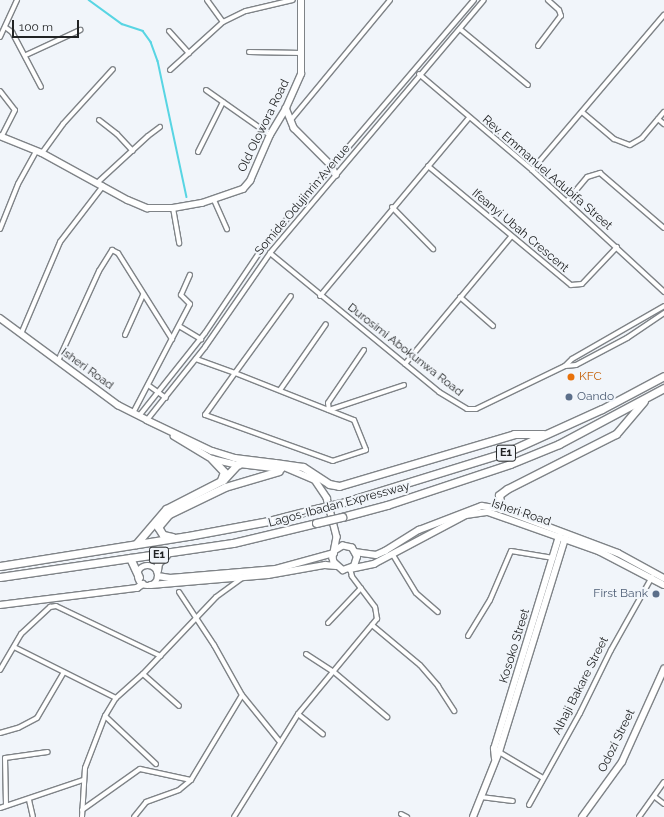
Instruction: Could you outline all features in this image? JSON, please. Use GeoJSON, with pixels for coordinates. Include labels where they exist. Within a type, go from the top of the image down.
{"type":"FeatureCollection","features":[{"type":"Feature","properties":{"kind":"highway","name":"Lagos-Ibadan Expressway"},"geometry":{"type":"LineString","coordinates":[[0,566],[130,546],[270,521],[338,504],[507,452],[547,434],[664,376]]}},
{"type":"Feature","properties":{"kind":"highway","name":"Lagos-Ibadan Expressway"},"geometry":{"type":"LineString","coordinates":[[0,577],[167,554],[274,535],[387,505],[510,464],[559,444],[664,388]]}},
{"type":"Feature","properties":{"kind":"highway"},"geometry":{"type":"LineString","coordinates":[[501,509],[499,498],[503,492],[616,434],[647,397]]}},
{"type":"Feature","properties":{"kind":"highway"},"geometry":{"type":"LineString","coordinates":[[275,463],[303,467],[329,484],[338,486],[514,434],[547,434]]}},
{"type":"Feature","properties":{"kind":"highway"},"geometry":{"type":"LineString","coordinates":[[212,459],[224,472],[220,482]]}},
{"type":"Feature","properties":{"kind":"highway"},"geometry":{"type":"LineString","coordinates":[[130,546],[141,541],[166,510],[220,482],[240,462],[289,469]]}},
{"type":"Feature","properties":{"kind":"highway"},"geometry":{"type":"LineString","coordinates":[[188,536],[167,536],[158,527],[168,514],[202,497],[249,478],[278,471]]}},
{"type":"Feature","properties":{"kind":"highway"},"geometry":{"type":"LineString","coordinates":[[157,573],[158,563],[167,554]]}},
{"type":"Feature","properties":{"kind":"highway"},"geometry":{"type":"LineString","coordinates":[[130,558],[139,577]]}},
{"type":"Feature","properties":{"kind":"main road","name":"Old Olowora Road"},"geometry":{"type":"LineString","coordinates":[[1,136],[42,153],[139,205],[173,208],[214,200],[247,185],[270,135],[286,108],[301,74],[301,0]]}},
{"type":"Feature","properties":{"kind":"main road"},"geometry":{"type":"LineString","coordinates":[[286,108],[290,121],[331,165],[336,175]]}},
{"type":"Feature","properties":{"kind":"main road","name":"Isheri Road"},"geometry":{"type":"LineString","coordinates":[[0,318],[58,361],[133,413],[166,430],[212,459],[236,465],[294,473],[311,480],[327,498]]}},
{"type":"Feature","properties":{"kind":"main road","name":"Isheri Road"},"geometry":{"type":"LineString","coordinates":[[166,430],[225,455],[275,463],[315,480],[327,498],[337,537],[334,552],[336,566],[343,570],[374,564],[443,527],[480,512],[504,517],[616,558],[664,585]]}},
{"type":"Feature","properties":{"kind":"main road","name":"Isheri Road"},"geometry":{"type":"LineString","coordinates":[[337,537],[356,552],[376,555],[419,530],[476,506],[501,509],[618,553],[664,578]]}},
{"type":"Feature","properties":{"kind":"main road","name":"Kosoko Street"},"geometry":{"type":"LineString","coordinates":[[495,762],[494,749],[543,603],[553,558],[562,538]]}},
{"type":"Feature","properties":{"kind":"main road","name":"Kosoko Street"},"geometry":{"type":"LineString","coordinates":[[473,817],[499,752],[562,538]]}},
{"type":"Feature","properties":{"kind":"main road"},"geometry":{"type":"LineString","coordinates":[[143,584],[139,577],[140,571],[145,567],[151,567],[157,573],[170,578],[276,570],[334,552],[343,546],[348,546]]}},
{"type":"Feature","properties":{"kind":"main road"},"geometry":{"type":"LineString","coordinates":[[350,569],[357,562],[356,552]]}},
{"type":"Feature","properties":{"kind":"main road"},"geometry":{"type":"LineString","coordinates":[[0,605],[137,588],[143,584],[151,585],[242,578],[325,565],[336,566]]}},
{"type":"Feature","properties":{"kind":"main road"},"geometry":{"type":"LineString","coordinates":[[151,585],[156,582],[157,573]]}},
{"type":"Feature","properties":{"kind":"main road","name":"Odozi Street"},"geometry":{"type":"LineString","coordinates":[[582,817],[622,762],[664,669]]}},
{"type":"Feature","properties":{"kind":"street"},"geometry":{"type":"LineString","coordinates":[[0,37],[17,0]]}},
{"type":"Feature","properties":{"kind":"street"},"geometry":{"type":"LineString","coordinates":[[207,0],[223,22]]}},
{"type":"Feature","properties":{"kind":"street"},"geometry":{"type":"LineString","coordinates":[[170,70],[223,22],[246,11],[292,0]]}},
{"type":"Feature","properties":{"kind":"street"},"geometry":{"type":"LineString","coordinates":[[290,121],[390,0]]}},
{"type":"Feature","properties":{"kind":"street"},"geometry":{"type":"LineString","coordinates":[[140,416],[201,339],[252,262],[331,165],[415,72],[474,0]]}},
{"type":"Feature","properties":{"kind":"street","name":"Somide Odujinrin Avenue"},"geometry":{"type":"LineString","coordinates":[[147,420],[196,359],[270,253],[484,0]]}},
{"type":"Feature","properties":{"kind":"street"},"geometry":{"type":"LineString","coordinates":[[538,46],[561,16],[559,10],[548,0]]}},
{"type":"Feature","properties":{"kind":"street"},"geometry":{"type":"LineString","coordinates":[[532,170],[664,15]]}},
{"type":"Feature","properties":{"kind":"street"},"geometry":{"type":"LineString","coordinates":[[5,27],[12,32],[26,55],[41,87]]}},
{"type":"Feature","properties":{"kind":"street"},"geometry":{"type":"LineString","coordinates":[[460,29],[528,85]]}},
{"type":"Feature","properties":{"kind":"street"},"geometry":{"type":"LineString","coordinates":[[26,55],[80,30]]}},
{"type":"Feature","properties":{"kind":"street"},"geometry":{"type":"LineString","coordinates":[[169,31],[189,53]]}},
{"type":"Feature","properties":{"kind":"street"},"geometry":{"type":"LineString","coordinates":[[249,52],[302,53]]}},
{"type":"Feature","properties":{"kind":"street"},"geometry":{"type":"LineString","coordinates":[[42,153],[63,124],[112,69]]}},
{"type":"Feature","properties":{"kind":"street","name":"Rev. Emmanuel Adubifa Street"},"geometry":{"type":"LineString","coordinates":[[415,72],[468,119],[532,170],[664,292]]}},
{"type":"Feature","properties":{"kind":"street"},"geometry":{"type":"LineString","coordinates":[[206,90],[270,135]]}},
{"type":"Feature","properties":{"kind":"street"},"geometry":{"type":"LineString","coordinates":[[0,91],[15,110],[1,136]]}},
{"type":"Feature","properties":{"kind":"street"},"geometry":{"type":"LineString","coordinates":[[198,152],[223,102]]}},
{"type":"Feature","properties":{"kind":"street"},"geometry":{"type":"LineString","coordinates":[[582,112],[614,139],[625,144],[638,142],[664,112]]}},
{"type":"Feature","properties":{"kind":"street"},"geometry":{"type":"LineString","coordinates":[[320,296],[392,207],[468,119]]}},
{"type":"Feature","properties":{"kind":"street"},"geometry":{"type":"LineString","coordinates":[[658,119],[664,124]]}},
{"type":"Feature","properties":{"kind":"street"},"geometry":{"type":"LineString","coordinates":[[99,120],[117,134],[133,151]]}},
{"type":"Feature","properties":{"kind":"street"},"geometry":{"type":"LineString","coordinates":[[97,183],[148,136],[160,127]]}},
{"type":"Feature","properties":{"kind":"street"},"geometry":{"type":"LineString","coordinates":[[0,229],[18,184],[36,151]]}},
{"type":"Feature","properties":{"kind":"street","name":"Ifeanyi Ubah Crescent"},"geometry":{"type":"LineString","coordinates":[[428,166],[511,237],[561,278],[574,286],[582,284],[617,247]]}},
{"type":"Feature","properties":{"kind":"street"},"geometry":{"type":"LineString","coordinates":[[567,201],[586,177],[600,173],[664,228]]}},
{"type":"Feature","properties":{"kind":"street"},"geometry":{"type":"LineString","coordinates":[[21,334],[60,242],[103,186]]}},
{"type":"Feature","properties":{"kind":"street"},"geometry":{"type":"LineString","coordinates":[[214,200],[227,229]]}},
{"type":"Feature","properties":{"kind":"street"},"geometry":{"type":"LineString","coordinates":[[392,207],[433,249]]}},
{"type":"Feature","properties":{"kind":"street"},"geometry":{"type":"LineString","coordinates":[[173,208],[179,243]]}},
{"type":"Feature","properties":{"kind":"street"},"geometry":{"type":"LineString","coordinates":[[405,364],[511,237]]}},
{"type":"Feature","properties":{"kind":"street"},"geometry":{"type":"LineString","coordinates":[[58,361],[98,271],[112,250],[118,253],[172,339]]}},
{"type":"Feature","properties":{"kind":"street","name":"Durosimi Abokunwa Road"},"geometry":{"type":"LineString","coordinates":[[270,253],[320,296],[452,402],[471,409],[565,366],[572,359],[664,306]]}},
{"type":"Feature","properties":{"kind":"street"},"geometry":{"type":"LineString","coordinates":[[252,262],[260,268]]}},
{"type":"Feature","properties":{"kind":"street"},"geometry":{"type":"LineString","coordinates":[[133,413],[190,304],[181,295],[190,275]]}},
{"type":"Feature","properties":{"kind":"street"},"geometry":{"type":"LineString","coordinates":[[125,334],[143,295]]}},
{"type":"Feature","properties":{"kind":"street"},"geometry":{"type":"LineString","coordinates":[[196,359],[235,373],[280,390],[354,420],[366,450],[333,461],[205,415],[235,373],[291,296]]}},
{"type":"Feature","properties":{"kind":"street"},"geometry":{"type":"LineString","coordinates":[[460,297],[493,326]]}},
{"type":"Feature","properties":{"kind":"street"},"geometry":{"type":"LineString","coordinates":[[565,366],[576,365],[627,338],[664,313]]}},
{"type":"Feature","properties":{"kind":"street"},"geometry":{"type":"LineString","coordinates":[[280,390],[326,324]]}},
{"type":"Feature","properties":{"kind":"street"},"geometry":{"type":"LineString","coordinates":[[179,326],[201,339]]}},
{"type":"Feature","properties":{"kind":"street"},"geometry":{"type":"LineString","coordinates":[[329,410],[328,403],[364,350]]}},
{"type":"Feature","properties":{"kind":"street"},"geometry":{"type":"LineString","coordinates":[[329,410],[404,385]]}},
{"type":"Feature","properties":{"kind":"street"},"geometry":{"type":"LineString","coordinates":[[148,386],[166,398]]}},
{"type":"Feature","properties":{"kind":"street"},"geometry":{"type":"LineString","coordinates":[[468,636],[490,600],[509,552],[553,558]]}},
{"type":"Feature","properties":{"kind":"street"},"geometry":{"type":"LineString","coordinates":[[393,555],[416,593],[438,612]]}},
{"type":"Feature","properties":{"kind":"street"},"geometry":{"type":"LineString","coordinates":[[234,817],[298,714],[372,625],[377,614],[350,569]]}},
{"type":"Feature","properties":{"kind":"street"},"geometry":{"type":"LineString","coordinates":[[82,817],[83,780],[87,762],[105,716],[116,698],[161,656],[196,617],[223,591],[242,578]]}},
{"type":"Feature","properties":{"kind":"street","name":"Alhaji Bakare Street"},"geometry":{"type":"LineString","coordinates":[[529,805],[580,713],[610,650],[652,578]]}},
{"type":"Feature","properties":{"kind":"street"},"geometry":{"type":"LineString","coordinates":[[328,623],[361,588]]}},
{"type":"Feature","properties":{"kind":"street"},"geometry":{"type":"LineString","coordinates":[[179,592],[196,617],[242,695],[280,742]]}},
{"type":"Feature","properties":{"kind":"street"},"geometry":{"type":"LineString","coordinates":[[0,670],[21,634],[50,608],[59,606],[161,656]]}},
{"type":"Feature","properties":{"kind":"street"},"geometry":{"type":"LineString","coordinates":[[372,625],[420,666],[438,686],[454,711]]}},
{"type":"Feature","properties":{"kind":"street"},"geometry":{"type":"LineString","coordinates":[[14,647],[116,698]]}},
{"type":"Feature","properties":{"kind":"street"},"geometry":{"type":"LineString","coordinates":[[306,654],[334,672],[387,717]]}},
{"type":"Feature","properties":{"kind":"street"},"geometry":{"type":"LineString","coordinates":[[0,733],[18,728],[37,718],[64,672]]}},
{"type":"Feature","properties":{"kind":"street"},"geometry":{"type":"LineString","coordinates":[[143,674],[179,706]]}},
{"type":"Feature","properties":{"kind":"street"},"geometry":{"type":"LineString","coordinates":[[134,817],[146,802],[179,790],[191,780],[242,695]]}},
{"type":"Feature","properties":{"kind":"street"},"geometry":{"type":"LineString","coordinates":[[298,714],[323,734]]}},
{"type":"Feature","properties":{"kind":"street"},"geometry":{"type":"LineString","coordinates":[[105,716],[156,764]]}},
{"type":"Feature","properties":{"kind":"street"},"geometry":{"type":"LineString","coordinates":[[6,804],[5,758],[48,752]]}},
{"type":"Feature","properties":{"kind":"street"},"geometry":{"type":"LineString","coordinates":[[499,752],[543,778]]}},
{"type":"Feature","properties":{"kind":"street"},"geometry":{"type":"LineString","coordinates":[[82,810],[140,769],[191,780]]}},
{"type":"Feature","properties":{"kind":"street"},"geometry":{"type":"LineString","coordinates":[[0,808],[6,804],[29,800],[83,780]]}},
{"type":"Feature","properties":{"kind":"street"},"geometry":{"type":"LineString","coordinates":[[640,817],[664,782]]}},
{"type":"Feature","properties":{"kind":"street"},"geometry":{"type":"LineString","coordinates":[[481,797],[513,802]]}},
{"type":"Feature","properties":{"kind":"street"},"geometry":{"type":"LineString","coordinates":[[655,797],[664,804]]}},
{"type":"Feature","properties":{"kind":"street"},"geometry":{"type":"LineString","coordinates":[[29,800],[34,817]]}},
{"type":"Feature","properties":{"kind":"street"},"geometry":{"type":"LineString","coordinates":[[401,814],[407,817]]}},
{"type":"Feature","properties":{"kind":"waterway"},"geometry":{"type":"LineString","coordinates":[[89,0],[122,24],[143,31],[151,42],[158,61],[187,197]]}},
{"type":"Feature","properties":{"kind":"place","name":"KFC"},"geometry":{"type":"Point","coordinates":[571,377]}},
{"type":"Feature","properties":{"kind":"place","name":"Oando"},"geometry":{"type":"Point","coordinates":[569,397]}},
{"type":"Feature","properties":{"kind":"place","name":"First Bank"},"geometry":{"type":"Point","coordinates":[656,594]}}]}
